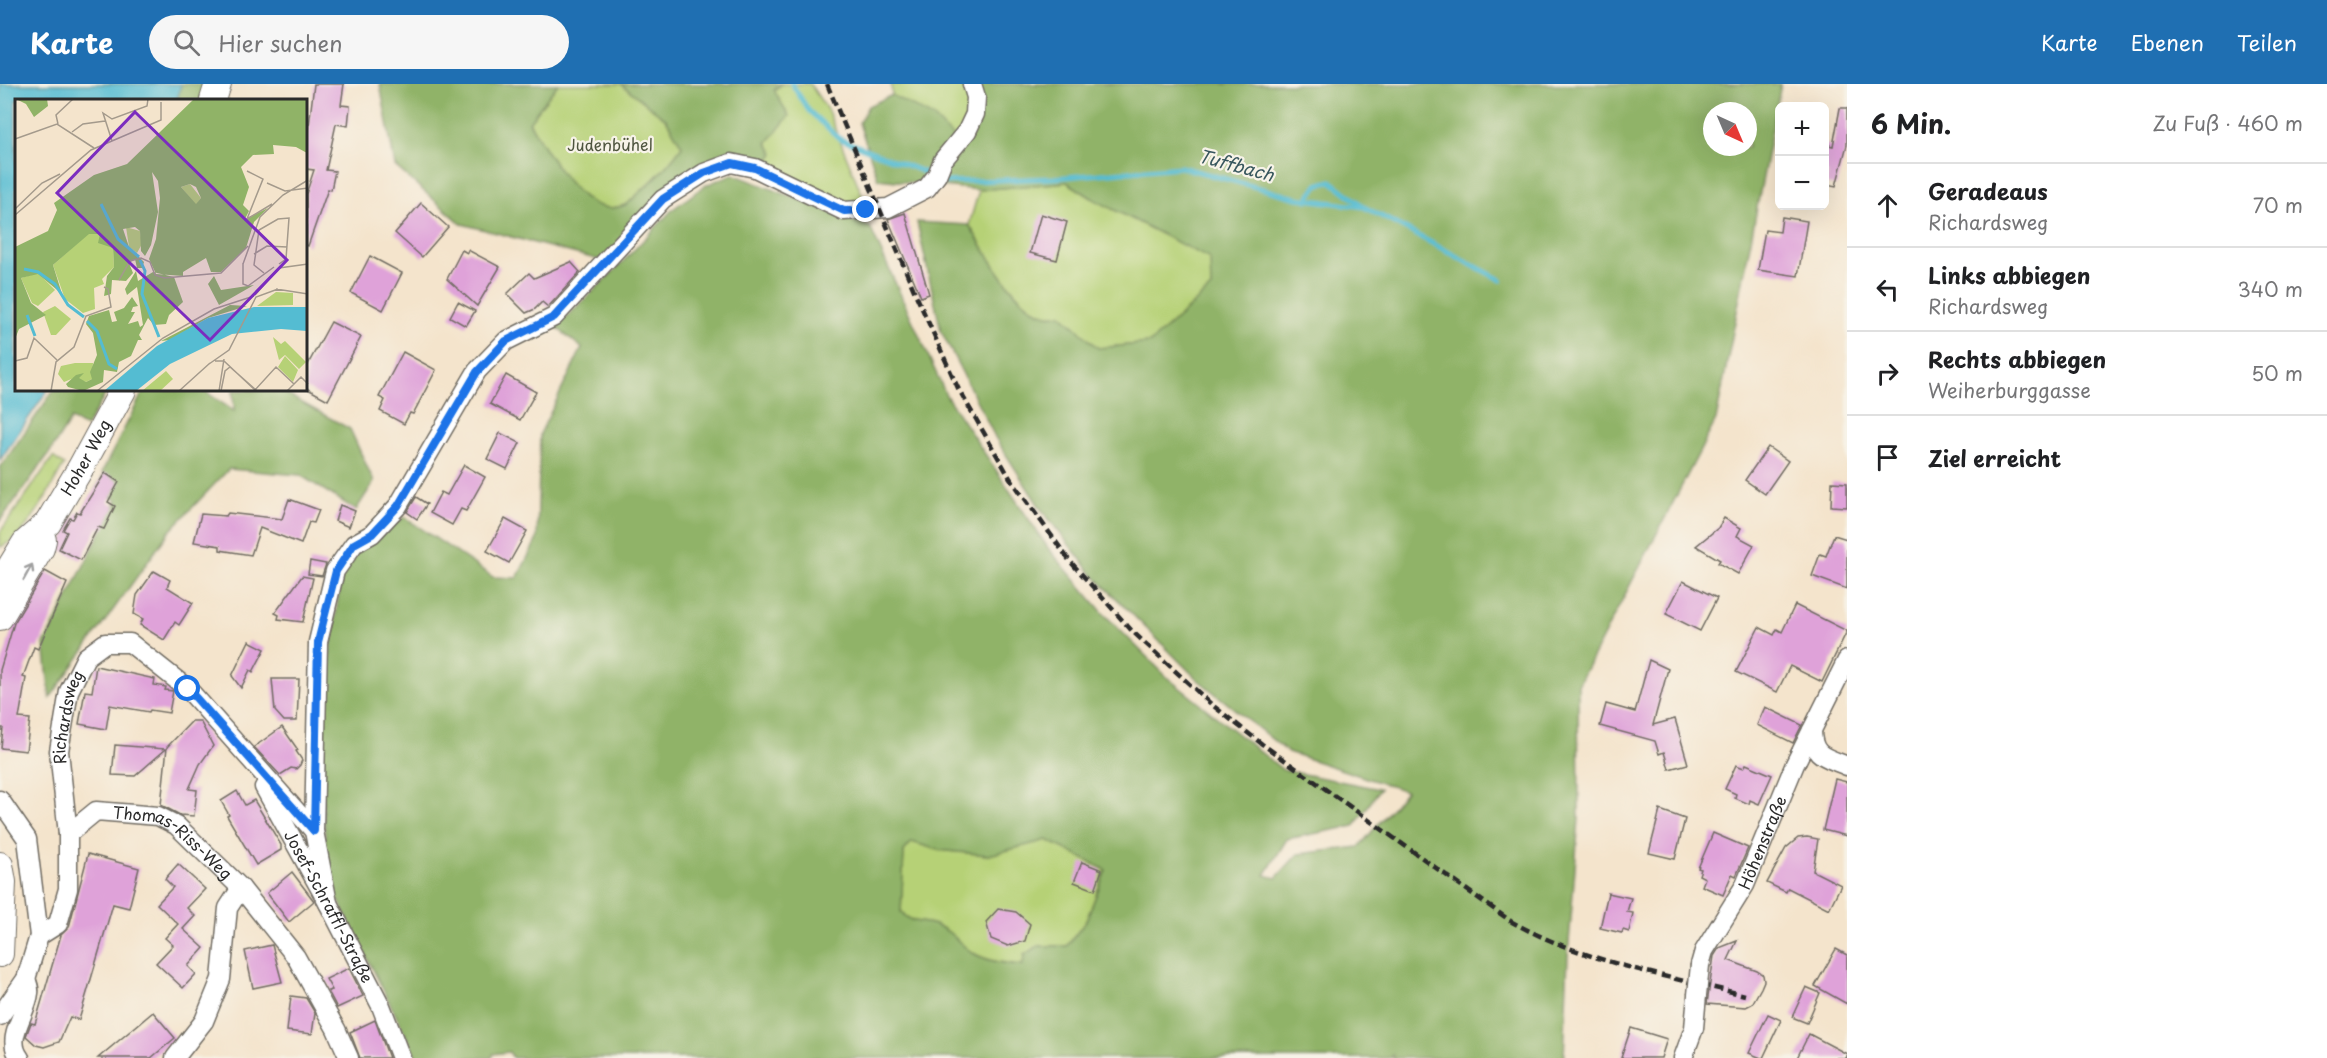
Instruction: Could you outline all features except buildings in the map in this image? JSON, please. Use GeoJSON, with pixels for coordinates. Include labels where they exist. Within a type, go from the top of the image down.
{"type":"FeatureCollection","features":[{"type":"Feature","properties":{"kind":"street"},"geometry":{"type":"LineString","coordinates":[[213,99],[218,84]]}},
{"type":"Feature","properties":{"kind":"street"},"geometry":{"type":"LineString","coordinates":[[328,903],[314,831],[318,642],[336,571],[354,544],[372,534],[398,506],[477,372],[506,341],[554,317],[663,199],[704,173],[732,163],[755,168],[844,211],[888,207],[927,188],[937,176],[944,160],[967,131],[975,114],[976,97],[972,84]]}},
{"type":"Feature","properties":{"kind":"street","name":"Hoher Weg"},"geometry":{"type":"LineString","coordinates":[[0,617],[41,548],[48,523],[122,392]]}},
{"type":"Feature","properties":{"kind":"street","name":"Hoher Weg"},"geometry":{"type":"LineString","coordinates":[[0,584],[25,543],[48,523]]}},
{"type":"Feature","properties":{"kind":"street"},"geometry":{"type":"LineString","coordinates":[[0,550],[25,543]]}},
{"type":"Feature","properties":{"kind":"street","name":"Richardsweg"},"geometry":{"type":"LineString","coordinates":[[39,936],[58,924],[68,889],[68,834],[59,751],[69,691],[86,657],[105,643],[130,643],[188,689],[314,831]]}},
{"type":"Feature","properties":{"kind":"street","name":"Höhenstraße"},"geometry":{"type":"LineString","coordinates":[[1683,1058],[1694,1029],[1702,958],[1745,885],[1795,764],[1847,660]]}},
{"type":"Feature","properties":{"kind":"street"},"geometry":{"type":"LineString","coordinates":[[1812,730],[1812,743],[1816,751],[1822,756],[1847,766]]}},
{"type":"Feature","properties":{"kind":"street","name":"Josef-Schraffl-Straße"},"geometry":{"type":"LineString","coordinates":[[250,761],[328,903],[381,1006],[400,1058]]}},
{"type":"Feature","properties":{"kind":"street"},"geometry":{"type":"LineString","coordinates":[[0,800],[27,839],[39,936],[26,979],[0,1016]]}},
{"type":"Feature","properties":{"kind":"street","name":"Thomas-Riss-Weg"},"geometry":{"type":"LineString","coordinates":[[68,834],[96,811],[158,816],[176,825],[241,888],[296,957],[336,1029],[349,1058]]}},
{"type":"Feature","properties":{"kind":"street"},"geometry":{"type":"LineString","coordinates":[[0,865],[3,882],[0,954]]}},
{"type":"Feature","properties":{"kind":"street","name":"Thomas-Riss-Weg"},"geometry":{"type":"LineString","coordinates":[[175,1058],[204,1021],[221,979],[228,908],[241,888]]}},
{"type":"Feature","properties":{"kind":"street"},"geometry":{"type":"LineString","coordinates":[[20,1058],[16,1053],[14,1035],[30,992],[26,979]]}},
{"type":"Feature","properties":{"kind":"green space"},"geometry":{"type":"Polygon","coordinates":[[[181,84],[208,84],[203,99],[177,99],[181,84]]]}},
{"type":"Feature","properties":{"kind":"green space"},"geometry":{"type":"Polygon","coordinates":[[[380,84],[558,84],[529,122],[568,181],[595,204],[610,208],[629,203],[662,171],[682,146],[666,119],[621,84],[782,84],[774,90],[789,116],[767,143],[774,153],[766,165],[711,162],[603,261],[462,224],[395,166],[380,84]]]}},
{"type":"Feature","properties":{"kind":"green space","name":"Judenbühel"},"geometry":{"type":"Polygon","coordinates":[[[558,84],[621,84],[666,119],[683,146],[662,171],[627,204],[610,208],[595,204],[568,181],[529,122],[558,84]]]}},
{"type":"Feature","properties":{"kind":"green space"},"geometry":{"type":"Polygon","coordinates":[[[782,84],[810,84],[828,111],[865,202],[846,205],[766,165],[773,153],[767,143],[774,90],[782,84]]]}},
{"type":"Feature","properties":{"kind":"green space"},"geometry":{"type":"Polygon","coordinates":[[[891,84],[972,84],[976,97],[958,142],[892,95],[891,84]]]}},
{"type":"Feature","properties":{"kind":"green space"},"geometry":{"type":"Polygon","coordinates":[[[972,84],[1781,84],[1778,102],[1775,102],[1775,115],[1716,420],[1578,685],[1579,818],[1568,955],[1564,1058],[1393,1058],[1393,1055],[1390,1058],[513,1058],[509,1052],[493,1054],[492,1058],[417,1058],[327,877],[319,727],[341,579],[355,555],[404,517],[493,577],[517,578],[537,539],[540,434],[582,348],[556,327],[673,209],[706,185],[733,174],[870,227],[947,397],[1048,548],[1104,614],[1169,679],[1283,770],[1380,789],[1354,826],[1287,839],[1265,875],[1276,878],[1298,854],[1359,847],[1406,791],[1288,752],[1197,679],[1093,575],[1041,509],[996,439],[941,331],[917,222],[969,225],[1003,278],[1024,302],[1047,315],[1061,314],[1098,348],[1150,343],[1211,288],[1210,259],[1095,200],[1067,182],[979,190],[878,179],[859,123],[868,106],[892,95],[933,117],[958,142],[967,131],[972,84]],[[1047,840],[989,855],[938,850],[912,842],[904,851],[901,912],[913,921],[941,927],[963,946],[984,958],[1023,965],[1024,955],[1038,946],[1067,946],[1086,921],[1106,870],[1047,840]]]}},
{"type":"Feature","properties":{"kind":"green space"},"geometry":{"type":"Polygon","coordinates":[[[1067,182],[1095,200],[1211,259],[1211,288],[1150,343],[1098,348],[1061,314],[1050,315],[1036,310],[1013,291],[969,225],[979,190],[1067,182]]]}},
{"type":"Feature","properties":{"kind":"green space"},"geometry":{"type":"Polygon","coordinates":[[[53,392],[107,392],[86,427],[71,419],[0,521],[0,468],[53,392]]]}},
{"type":"Feature","properties":{"kind":"green space"},"geometry":{"type":"Polygon","coordinates":[[[143,392],[206,392],[234,411],[233,392],[283,392],[350,429],[374,482],[356,510],[300,475],[229,469],[169,532],[50,698],[44,644],[117,500],[95,490],[104,474],[102,472],[143,392]]]}},
{"type":"Feature","properties":{"kind":"green space"},"geometry":{"type":"Polygon","coordinates":[[[53,457],[64,465],[45,499],[20,533],[0,547],[0,532],[53,457]]]}},
{"type":"Feature","properties":{"kind":"green space"},"geometry":{"type":"Polygon","coordinates":[[[1047,840],[1106,869],[1086,921],[1067,946],[1038,946],[1024,965],[998,962],[973,953],[941,927],[913,921],[901,912],[904,851],[912,842],[938,850],[988,855],[1047,840]]]}},
{"type":"Feature","properties":{"kind":"water"},"geometry":{"type":"Polygon","coordinates":[[[0,84],[181,84],[177,99],[15,99],[15,392],[47,392],[0,460],[0,84]]]}},
{"type":"Feature","properties":{"kind":"waterway","name":"Tuffbach"},"geometry":{"type":"LineString","coordinates":[[792,84],[809,111],[840,139],[926,173]]}},
{"type":"Feature","properties":{"kind":"waterway","name":"Tuffbach"},"geometry":{"type":"LineString","coordinates":[[945,182],[1054,178],[1181,167],[1297,198],[1364,207],[1501,280]]}},
{"type":"Feature","properties":{"kind":"waterway"},"geometry":{"type":"LineString","coordinates":[[1307,200],[1317,185],[1331,181],[1363,206]]}},
{"type":"Feature","properties":{"kind":"railway"},"geometry":{"type":"LineString","coordinates":[[827,84],[958,388],[1010,478],[1069,560],[1132,631],[1211,704],[1262,744],[1512,922],[1568,948],[1597,958],[1745,995]]}},
{"type":"Feature","properties":{"kind":"route"},"geometry":{"type":"LineString","coordinates":[[188,689],[314,831],[318,642],[336,571],[354,544],[372,534],[398,506],[477,372],[506,341],[554,317],[663,199],[704,173],[732,163],[755,168],[844,211],[866,210]]}}]}
